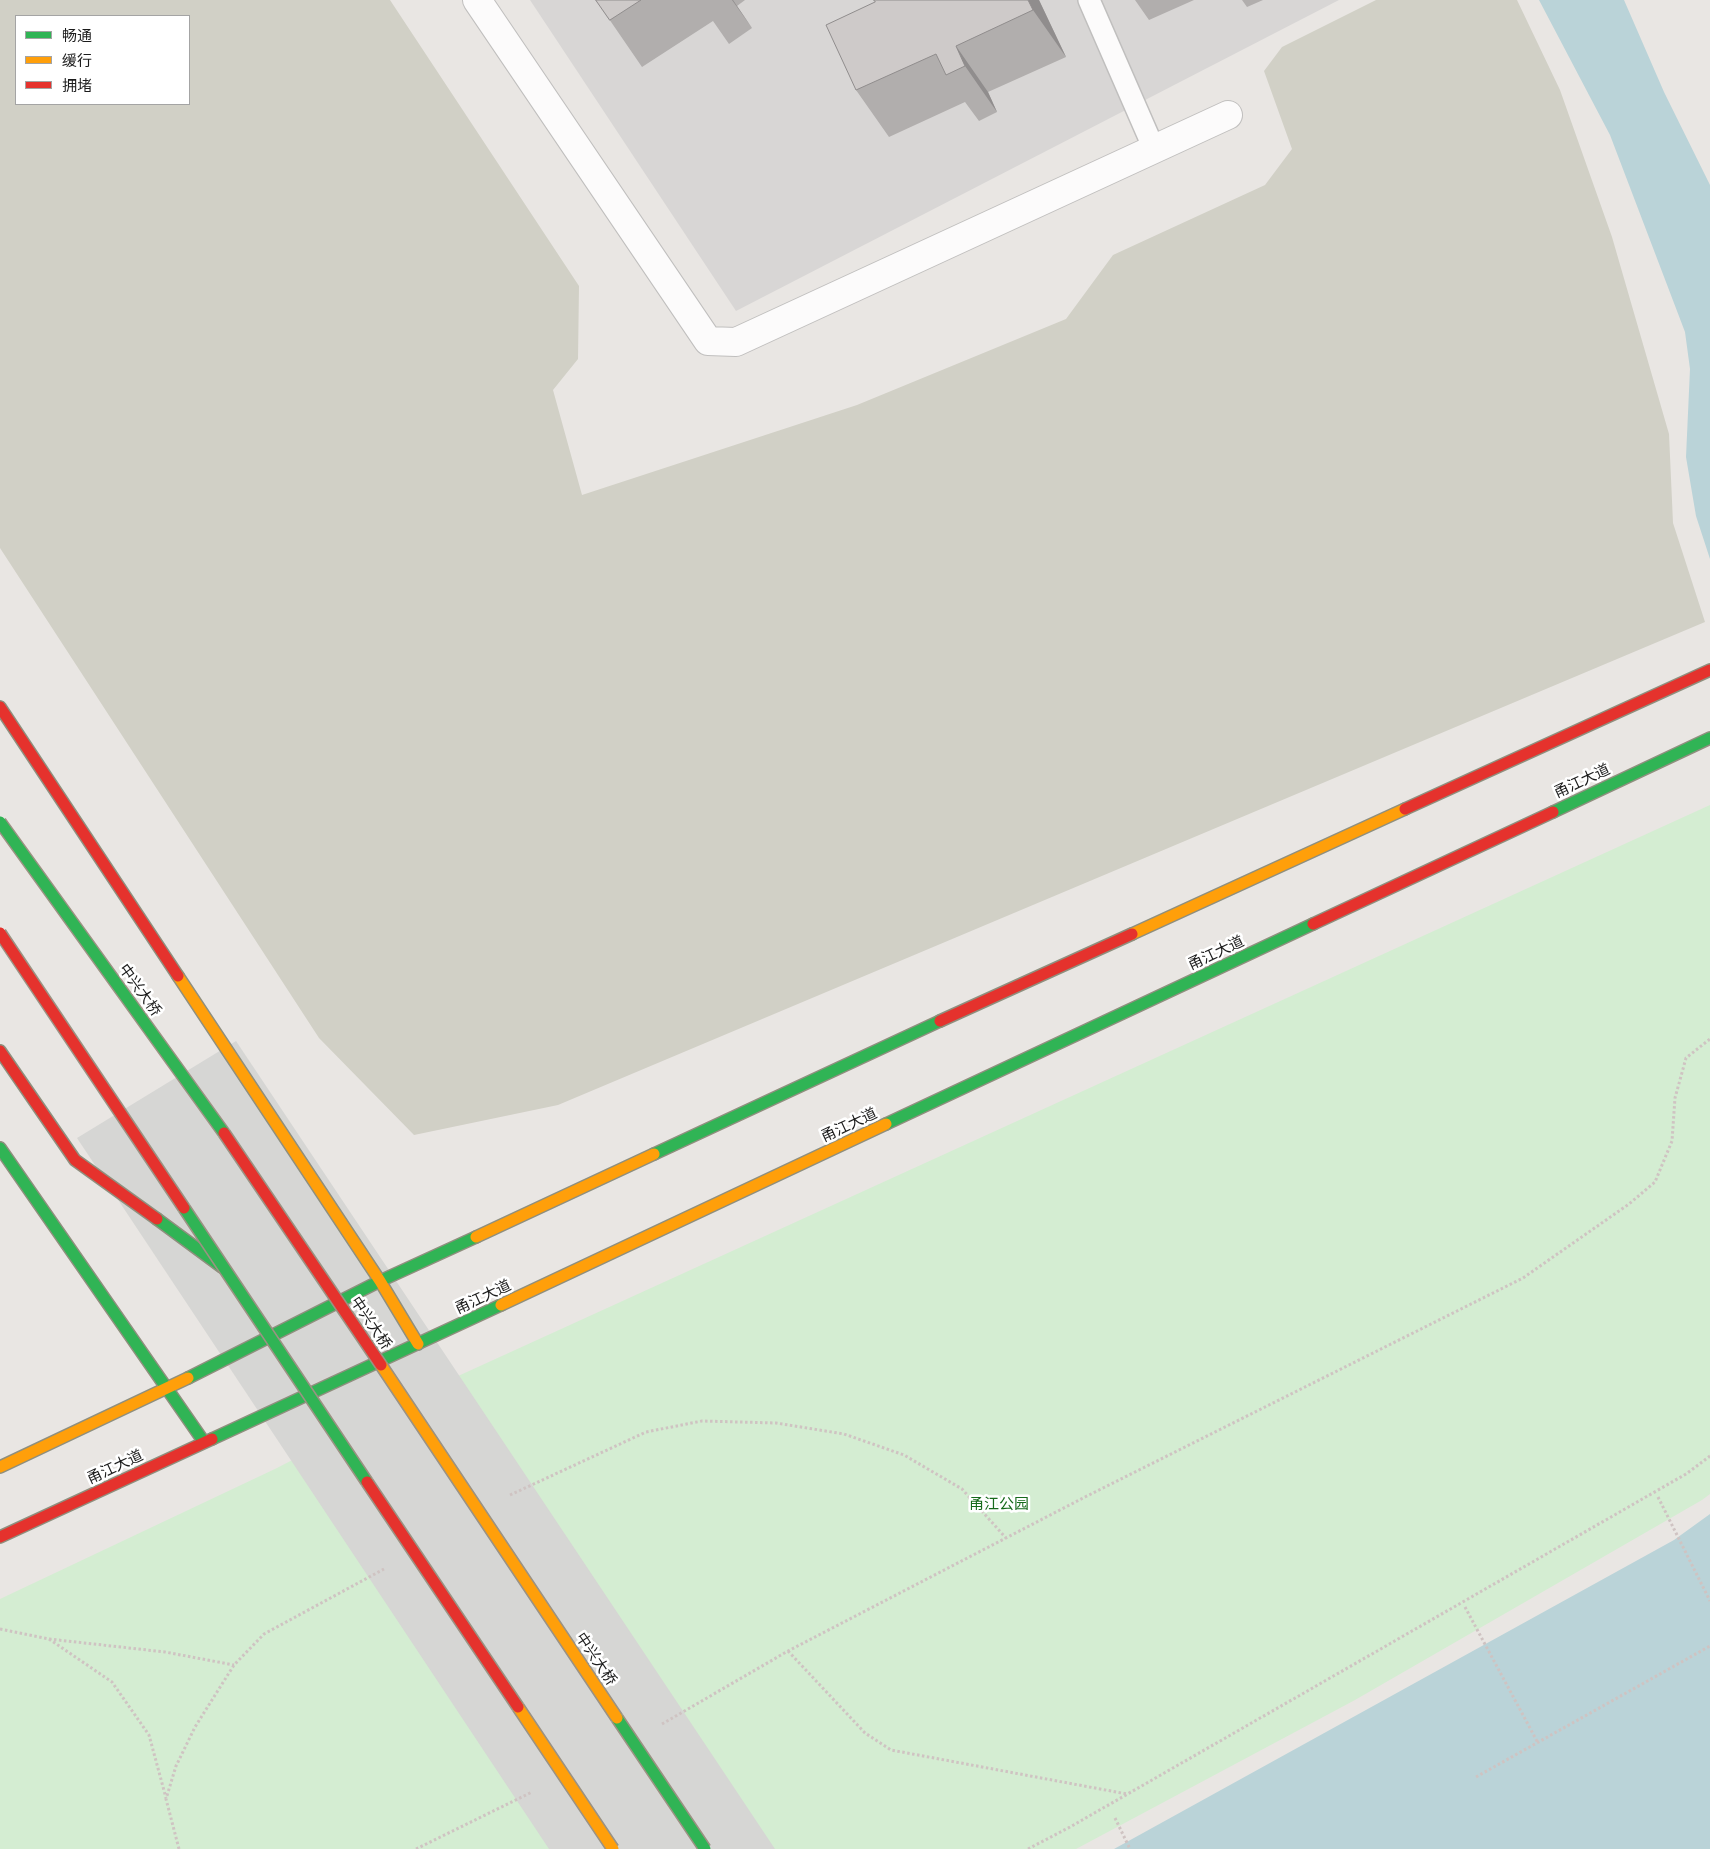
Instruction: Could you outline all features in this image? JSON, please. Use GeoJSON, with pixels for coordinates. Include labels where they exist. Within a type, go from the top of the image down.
{"type":"FeatureCollection","features":[{"type":"Feature","properties":{"kind":"main road"},"geometry":{"type":"LineString","coordinates":[[0,1467],[166,1389],[380,1281],[951,1016],[1710,670]]}},
{"type":"Feature","properties":{"kind":"main road"},"geometry":{"type":"LineString","coordinates":[[0,708],[380,1281],[418,1344]]}},
{"type":"Feature","properties":{"kind":"main road","name":"甬江大道"},"geometry":{"type":"LineString","coordinates":[[0,1538],[1710,738]]}},
{"type":"Feature","properties":{"kind":"main road","name":"中兴大桥"},"geometry":{"type":"LineString","coordinates":[[0,822],[250,1169],[705,1849]]}},
{"type":"Feature","properties":{"kind":"main road"},"geometry":{"type":"LineString","coordinates":[[0,933],[613,1849]]}},
{"type":"Feature","properties":{"kind":"main road"},"geometry":{"type":"LineString","coordinates":[[0,1051],[75,1160],[227,1271]]}},
{"type":"Feature","properties":{"kind":"main road"},"geometry":{"type":"LineString","coordinates":[[0,1148],[204,1442]]}},
{"type":"Feature","properties":{"kind":"street"},"geometry":{"type":"LineString","coordinates":[[477,0],[708,341],[736,342],[1228,115]]}},
{"type":"Feature","properties":{"kind":"lane"},"geometry":{"type":"LineString","coordinates":[[1089,0],[1154,149]]}},
{"type":"Feature","properties":{"kind":"path"},"geometry":{"type":"LineString","coordinates":[[659,1725],[788,1651],[1094,1492],[1523,1278],[1629,1204],[1655,1182],[1672,1141],[1674,1098],[1686,1058],[1710,1039]]}},
{"type":"Feature","properties":{"kind":"path"},"geometry":{"type":"LineString","coordinates":[[1028,1849],[1686,1474],[1710,1456]]}},
{"type":"Feature","properties":{"kind":"path"},"geometry":{"type":"LineString","coordinates":[[1658,1497],[1710,1601]]}},
{"type":"Feature","properties":{"kind":"path"},"geometry":{"type":"LineString","coordinates":[[1465,1607],[1538,1743]]}},
{"type":"Feature","properties":{"kind":"path"},"geometry":{"type":"LineString","coordinates":[[0,1629],[48,1639],[164,1652],[234,1664]]}},
{"type":"Feature","properties":{"kind":"path"},"geometry":{"type":"LineString","coordinates":[[48,1639],[112,1682],[149,1735],[166,1799]]}},
{"type":"Feature","properties":{"kind":"path"},"geometry":{"type":"LineString","coordinates":[[1476,1777],[1710,1646]]}},
{"type":"Feature","properties":{"kind":"path"},"geometry":{"type":"LineString","coordinates":[[788,1651],[865,1733],[891,1750],[1127,1794]]}},
{"type":"Feature","properties":{"kind":"path"},"geometry":{"type":"LineString","coordinates":[[416,1849],[538,1789]]}},
{"type":"Feature","properties":{"kind":"path"},"geometry":{"type":"LineString","coordinates":[[1115,1818],[1130,1849]]}},
{"type":"Feature","properties":{"kind":"shaded area"},"geometry":{"type":"Polygon","coordinates":[[[0,0],[390,0],[579,286],[578,359],[553,390],[582,495],[857,405],[1066,319],[1113,255],[1265,185],[1292,149],[1264,71],[1282,47],[1376,0],[1517,0],[1560,90],[1612,237],[1669,434],[1673,523],[1705,622],[558,1105],[414,1135],[319,1038],[0,548],[0,0]]]}},
{"type":"Feature","properties":{"kind":"shaded area"},"geometry":{"type":"Polygon","coordinates":[[[530,0],[1339,0],[736,311],[530,0]]]}},
{"type":"Feature","properties":{"kind":"green space","name":"甬江公园"},"geometry":{"type":"Polygon","coordinates":[[[1710,805],[1710,1494],[1702,1500],[1355,1700],[1076,1849],[0,1849],[0,1599],[277,1468],[423,1392],[1710,805]]]}},
{"type":"Feature","properties":{"kind":"water"},"geometry":{"type":"Polygon","coordinates":[[[1539,0],[1624,0],[1664,92],[1710,185],[1710,559],[1696,516],[1686,457],[1690,369],[1685,332],[1610,135],[1539,0]]]}},
{"type":"Feature","properties":{"kind":"water"},"geometry":{"type":"Polygon","coordinates":[[[1710,1514],[1710,1849],[1114,1849],[1674,1540],[1710,1514]]]}},
{"type":"Feature","properties":{"kind":"pier"},"geometry":{"type":"Polygon","coordinates":[[[236,1041],[775,1849],[549,1849],[77,1138],[236,1041]]]}},
{"type":"Feature","properties":{"kind":"building"},"geometry":{"type":"Polygon","coordinates":[[[596,0],[641,0],[610,20],[596,0]]]}},
{"type":"Feature","properties":{"kind":"building"},"geometry":{"type":"Polygon","coordinates":[[[874,0],[1028,0],[1033,10],[956,46],[965,66],[946,75],[936,54],[856,90],[826,25],[875,2],[874,0]]]}},
{"type":"Feature","properties":{"kind":"traffic: fast"},"geometry":{"type":"LineString","coordinates":[[1553,812],[1710,738]]}},
{"type":"Feature","properties":{"kind":"traffic: fast"},"geometry":{"type":"LineString","coordinates":[[0,822],[224,1133]]}},
{"type":"Feature","properties":{"kind":"traffic: fast"},"geometry":{"type":"LineString","coordinates":[[886,1124],[1313,924]]}},
{"type":"Feature","properties":{"kind":"traffic: fast"},"geometry":{"type":"LineString","coordinates":[[654,1154],[940,1021]]}},
{"type":"Feature","properties":{"kind":"traffic: fast"},"geometry":{"type":"LineString","coordinates":[[0,1148],[204,1442]]}},
{"type":"Feature","properties":{"kind":"traffic: fast"},"geometry":{"type":"LineString","coordinates":[[184,1208],[367,1482]]}},
{"type":"Feature","properties":{"kind":"traffic: fast"},"geometry":{"type":"LineString","coordinates":[[157,1219],[222,1267]]}},
{"type":"Feature","properties":{"kind":"traffic: fast"},"geometry":{"type":"LineString","coordinates":[[188,1378],[380,1281],[476,1237]]}},
{"type":"Feature","properties":{"kind":"traffic: fast"},"geometry":{"type":"LineString","coordinates":[[212,1439],[501,1305]]}},
{"type":"Feature","properties":{"kind":"traffic: fast"},"geometry":{"type":"LineString","coordinates":[[617,1718],[705,1849]]}},
{"type":"Feature","properties":{"kind":"traffic: slow"},"geometry":{"type":"LineString","coordinates":[[1132,934],[1405,809]]}},
{"type":"Feature","properties":{"kind":"traffic: slow"},"geometry":{"type":"LineString","coordinates":[[178,976],[380,1281],[418,1344]]}},
{"type":"Feature","properties":{"kind":"traffic: slow"},"geometry":{"type":"LineString","coordinates":[[501,1305],[886,1124]]}},
{"type":"Feature","properties":{"kind":"traffic: slow"},"geometry":{"type":"LineString","coordinates":[[476,1237],[654,1154]]}},
{"type":"Feature","properties":{"kind":"traffic: slow"},"geometry":{"type":"LineString","coordinates":[[381,1365],[617,1718]]}},
{"type":"Feature","properties":{"kind":"traffic: slow"},"geometry":{"type":"LineString","coordinates":[[0,1467],[188,1378]]}},
{"type":"Feature","properties":{"kind":"traffic: slow"},"geometry":{"type":"LineString","coordinates":[[518,1707],[613,1849]]}},
{"type":"Feature","properties":{"kind":"traffic: jam"},"geometry":{"type":"LineString","coordinates":[[1405,809],[1710,670]]}},
{"type":"Feature","properties":{"kind":"traffic: jam"},"geometry":{"type":"LineString","coordinates":[[0,707],[178,976]]}},
{"type":"Feature","properties":{"kind":"traffic: jam"},"geometry":{"type":"LineString","coordinates":[[1313,924],[1553,812]]}},
{"type":"Feature","properties":{"kind":"traffic: jam"},"geometry":{"type":"LineString","coordinates":[[0,933],[184,1208]]}},
{"type":"Feature","properties":{"kind":"traffic: jam"},"geometry":{"type":"LineString","coordinates":[[940,1021],[1132,934]]}},
{"type":"Feature","properties":{"kind":"traffic: jam"},"geometry":{"type":"LineString","coordinates":[[0,1051],[75,1160],[157,1219]]}},
{"type":"Feature","properties":{"kind":"traffic: jam"},"geometry":{"type":"LineString","coordinates":[[224,1133],[381,1365]]}},
{"type":"Feature","properties":{"kind":"traffic: jam"},"geometry":{"type":"LineString","coordinates":[[0,1537],[212,1439]]}},
{"type":"Feature","properties":{"kind":"traffic: jam"},"geometry":{"type":"LineString","coordinates":[[367,1482],[518,1707]]}}]}
